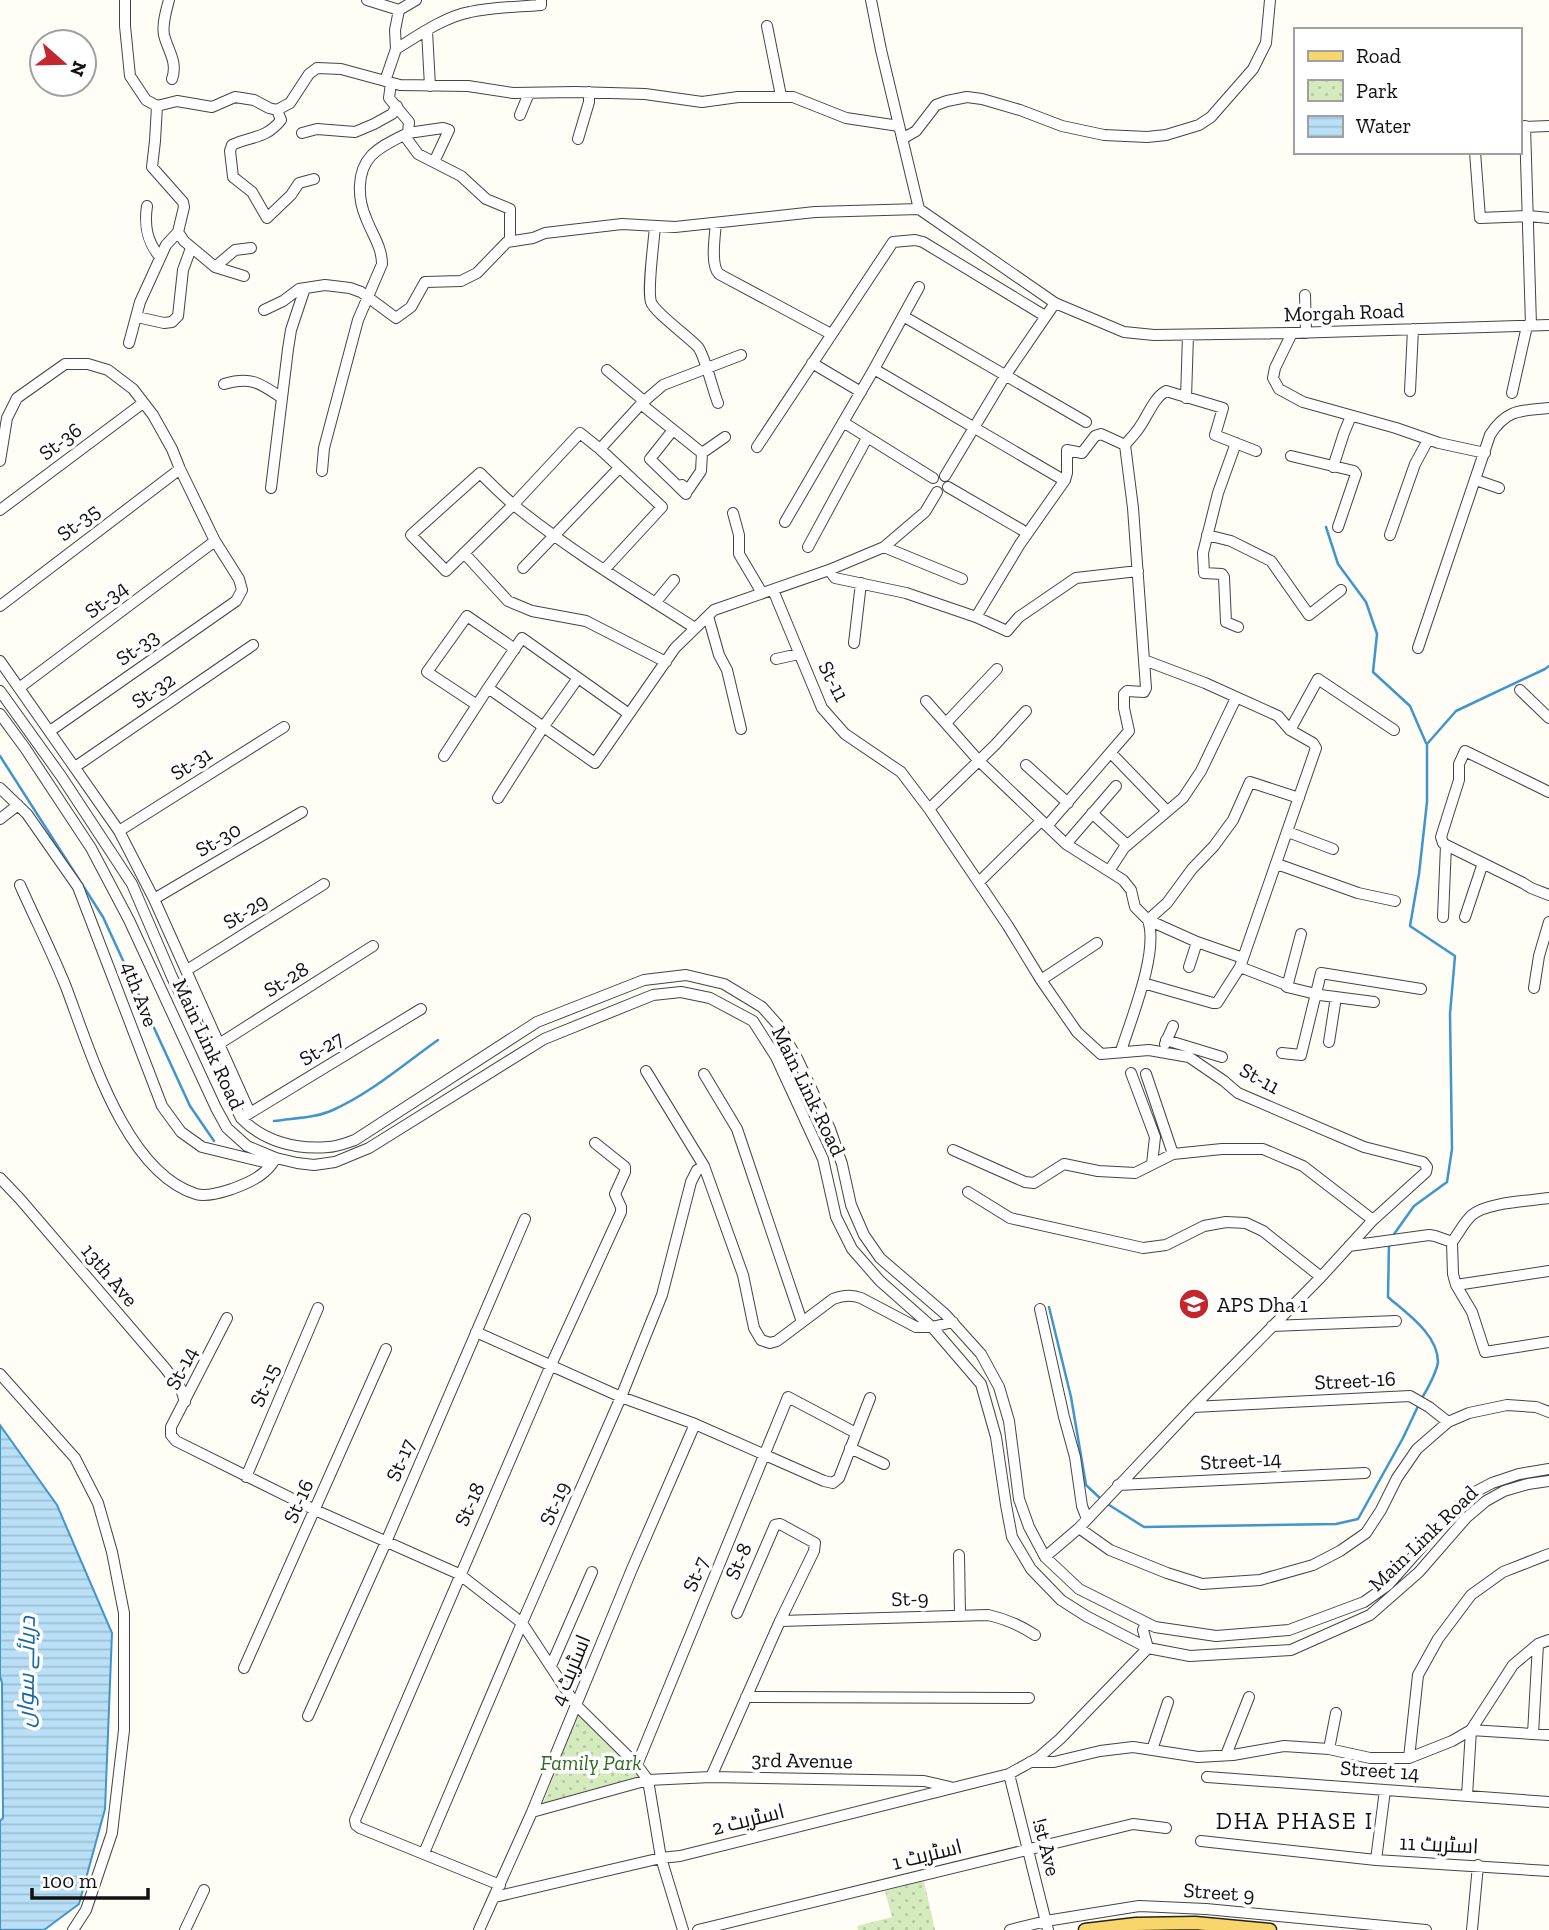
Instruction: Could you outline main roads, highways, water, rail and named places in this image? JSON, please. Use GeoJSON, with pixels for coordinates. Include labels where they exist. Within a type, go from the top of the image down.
{"type":"FeatureCollection","features":[{"type":"Feature","properties":{"kind":"main road"},"geometry":{"type":"LineString","coordinates":[[1085,1930],[1136,1924],[1195,1923],[1270,1930]]}},
{"type":"Feature","properties":{"kind":"water","name":"دریائے سواں"},"geometry":{"type":"Polygon","coordinates":[[[0,1425],[57,1505],[112,1633],[105,1809],[79,1904],[44,1930],[0,1930],[0,1821],[3,1818],[0,1425]]]}},
{"type":"Feature","properties":{"kind":"waterway"},"geometry":{"type":"LineString","coordinates":[[1326,527],[1338,564],[1366,602],[1377,634],[1373,672],[1410,706],[1426,743]]}},
{"type":"Feature","properties":{"kind":"waterway"},"geometry":{"type":"LineString","coordinates":[[1392,1237],[1414,1206],[1447,1182],[1452,1149],[1450,1014],[1455,956],[1410,926],[1427,802],[1427,744],[1456,711],[1549,666]]}},
{"type":"Feature","properties":{"kind":"waterway"},"geometry":{"type":"LineString","coordinates":[[0,756],[103,917],[190,1106],[214,1141]]}},
{"type":"Feature","properties":{"kind":"waterway"},"geometry":{"type":"LineString","coordinates":[[274,1121],[319,1115],[333,1110],[374,1087],[438,1040]]}},
{"type":"Feature","properties":{"kind":"waterway"},"geometry":{"type":"LineString","coordinates":[[1389,1243],[1388,1297],[1420,1325],[1437,1352],[1437,1366],[1422,1398]]}},
{"type":"Feature","properties":{"kind":"waterway"},"geometry":{"type":"LineString","coordinates":[[1049,1307],[1071,1397],[1086,1485],[1101,1499]]}},
{"type":"Feature","properties":{"kind":"waterway"},"geometry":{"type":"LineString","coordinates":[[1106,1503],[1144,1527],[1336,1524],[1358,1519],[1419,1404]]}},
{"type":"Feature","properties":{"kind":"place","name":"APS Dha 1"},"geometry":{"type":"Point","coordinates":[1194,1304]}},
{"type":"Feature","properties":{"kind":"district","name":"DHA PHASE I"},"geometry":{"type":"Point","coordinates":[1295,1821]}},
{"type":"Feature","properties":{"kind":"park label","name":"Family Park"},"geometry":{"type":"Point","coordinates":[591,1762]}}]}
